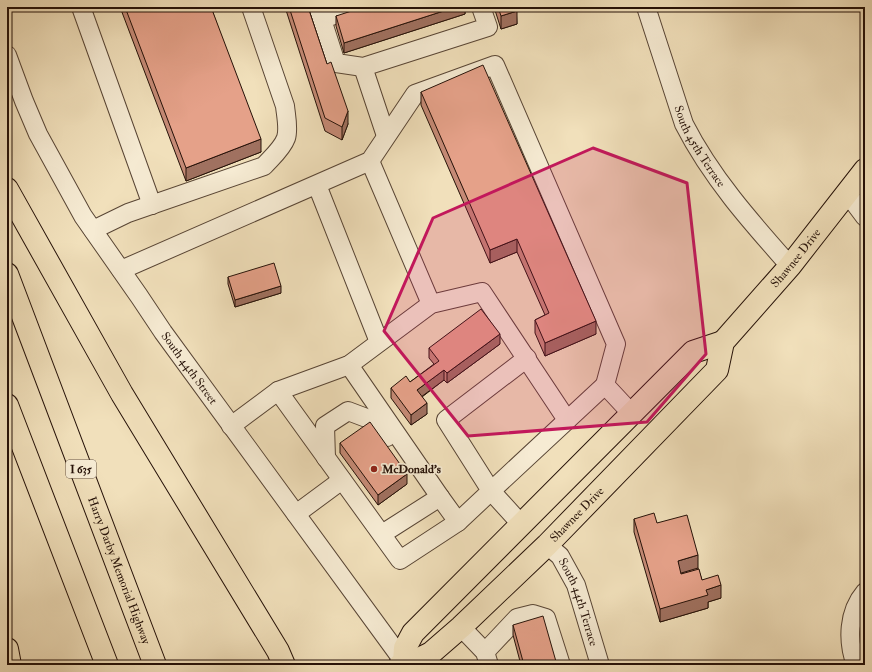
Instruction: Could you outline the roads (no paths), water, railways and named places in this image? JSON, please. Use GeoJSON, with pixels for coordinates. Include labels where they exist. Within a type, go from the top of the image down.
{"type":"FeatureCollection","features":[{"type":"Feature","properties":{"kind":"main road","name":"Shawnee Drive"},"geometry":{"type":"LineString","coordinates":[[402,663],[417,660],[431,654],[547,545],[717,370],[723,342],[790,266],[865,170]]}},
{"type":"Feature","properties":{"kind":"main road"},"geometry":{"type":"LineString","coordinates":[[7,189],[122,394],[285,660]]}},
{"type":"Feature","properties":{"kind":"main road","name":"Harry Darby Memorial Highway"},"geometry":{"type":"LineString","coordinates":[[7,274],[156,665]]}},
{"type":"Feature","properties":{"kind":"main road"},"geometry":{"type":"LineString","coordinates":[[402,663],[405,648],[413,633],[693,352],[723,342]]}},
{"type":"Feature","properties":{"kind":"main road"},"geometry":{"type":"LineString","coordinates":[[7,405],[107,665]]}},
{"type":"Feature","properties":{"kind":"main road"},"geometry":{"type":"LineString","coordinates":[[632,414],[654,435]]}},
{"type":"Feature","properties":{"kind":"main road"},"geometry":{"type":"LineString","coordinates":[[521,524],[547,545]]}},
{"type":"Feature","properties":{"kind":"main road"},"geometry":{"type":"LineString","coordinates":[[7,649],[10,665]]}},
{"type":"Feature","properties":{"kind":"street"},"geometry":{"type":"LineString","coordinates":[[81,7],[152,205]]}},
{"type":"Feature","properties":{"kind":"street"},"geometry":{"type":"LineString","coordinates":[[94,230],[128,213],[264,166],[279,150],[286,138],[287,123],[285,106],[251,7]]}},
{"type":"Feature","properties":{"kind":"street"},"geometry":{"type":"LineString","coordinates":[[360,7],[320,13],[336,62],[363,68],[488,27],[481,7]]}},
{"type":"Feature","properties":{"kind":"street","name":"South 45th Terrace"},"geometry":{"type":"LineString","coordinates":[[646,7],[684,124],[689,135],[718,179],[748,219],[790,266]]}},
{"type":"Feature","properties":{"kind":"street","name":"South 44th Street"},"geometry":{"type":"LineString","coordinates":[[7,55],[38,134],[83,216],[163,332],[296,514],[402,663]]}},
{"type":"Feature","properties":{"kind":"street"},"geometry":{"type":"LineString","coordinates":[[121,270],[370,161],[415,94],[495,65],[616,344],[605,385],[458,522],[400,560],[278,391]]}},
{"type":"Feature","properties":{"kind":"street"},"geometry":{"type":"LineString","coordinates":[[363,68],[386,136]]}},
{"type":"Feature","properties":{"kind":"street"},"geometry":{"type":"LineString","coordinates":[[370,161],[431,304]]}},
{"type":"Feature","properties":{"kind":"street"},"geometry":{"type":"LineString","coordinates":[[317,185],[379,342]]}},
{"type":"Feature","properties":{"kind":"street"},"geometry":{"type":"LineString","coordinates":[[848,193],[865,217]]}},
{"type":"Feature","properties":{"kind":"street"},"geometry":{"type":"LineString","coordinates":[[231,426],[278,391],[349,365],[431,304],[482,292],[567,420]]}},
{"type":"Feature","properties":{"kind":"street"},"geometry":{"type":"LineString","coordinates":[[521,524],[491,490],[446,420],[527,358]]}},
{"type":"Feature","properties":{"kind":"street"},"geometry":{"type":"LineString","coordinates":[[349,365],[436,499]]}},
{"type":"Feature","properties":{"kind":"street"},"geometry":{"type":"LineString","coordinates":[[605,385],[632,414]]}},
{"type":"Feature","properties":{"kind":"street"},"geometry":{"type":"LineString","coordinates":[[326,458],[325,426],[348,411],[376,422],[436,499],[458,522]]}},
{"type":"Feature","properties":{"kind":"street"},"geometry":{"type":"LineString","coordinates":[[296,514],[342,480]]}},
{"type":"Feature","properties":{"kind":"street"},"geometry":{"type":"LineString","coordinates":[[382,534],[436,499]]}},
{"type":"Feature","properties":{"kind":"street","name":"South 44th Terrace"},"geometry":{"type":"LineString","coordinates":[[547,545],[560,556],[576,585],[600,665]]}},
{"type":"Feature","properties":{"kind":"street"},"geometry":{"type":"LineString","coordinates":[[856,665],[853,657],[850,637],[854,610],[865,592]]}},
{"type":"Feature","properties":{"kind":"street"},"geometry":{"type":"LineString","coordinates":[[460,627],[487,658],[517,618],[533,614],[546,618],[561,665]]}},
{"type":"Feature","properties":{"kind":"place","name":"McDonald's"},"geometry":{"type":"Point","coordinates":[374,469]}}]}
